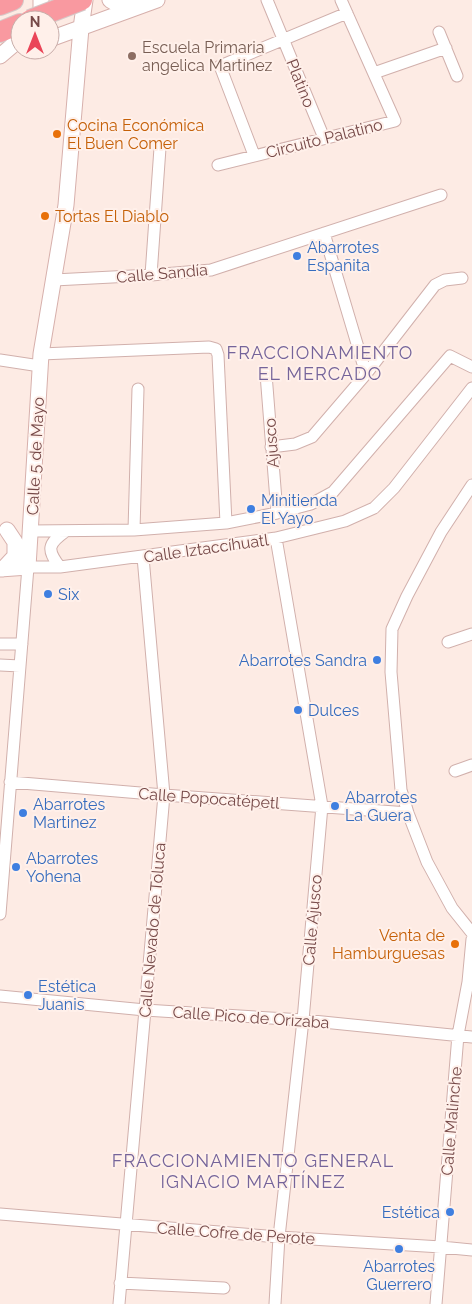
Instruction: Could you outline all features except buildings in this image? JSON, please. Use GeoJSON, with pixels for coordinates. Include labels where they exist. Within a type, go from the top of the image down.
{"type":"FeatureCollection","features":[{"type":"Feature","properties":{"kind":"highway"},"geometry":{"type":"LineString","coordinates":[[0,5],[13,0]]}},
{"type":"Feature","properties":{"kind":"highway"},"geometry":{"type":"LineString","coordinates":[[56,10],[83,0]]}},
{"type":"Feature","properties":{"kind":"street","name":"Calle 5 de Mayo"},"geometry":{"type":"LineString","coordinates":[[0,914],[4,800],[10,782],[22,644],[41,360],[66,205],[83,0]]}},
{"type":"Feature","properties":{"kind":"street"},"geometry":{"type":"LineString","coordinates":[[110,0],[120,6],[150,3]]}},
{"type":"Feature","properties":{"kind":"street","name":"Platino"},"geometry":{"type":"LineString","coordinates":[[267,0],[324,138]]}},
{"type":"Feature","properties":{"kind":"street","name":"Circuito Palatino"},"geometry":{"type":"LineString","coordinates":[[218,164],[396,121],[341,0]]}},
{"type":"Feature","properties":{"kind":"street"},"geometry":{"type":"LineString","coordinates":[[60,36],[150,3]]}},
{"type":"Feature","properties":{"kind":"street","name":"Circuito Palatino"},"geometry":{"type":"LineString","coordinates":[[254,156],[220,66],[347,13]]}},
{"type":"Feature","properties":{"kind":"street"},"geometry":{"type":"LineString","coordinates":[[439,32],[457,76]]}},
{"type":"Feature","properties":{"kind":"street"},"geometry":{"type":"LineString","coordinates":[[0,57],[10,48]]}},
{"type":"Feature","properties":{"kind":"street"},"geometry":{"type":"LineString","coordinates":[[374,73],[446,48]]}},
{"type":"Feature","properties":{"kind":"street"},"geometry":{"type":"LineString","coordinates":[[151,276],[160,148]]}},
{"type":"Feature","properties":{"kind":"street","name":"Calle Sandía"},"geometry":{"type":"LineString","coordinates":[[54,280],[151,276],[211,270],[442,195]]}},
{"type":"Feature","properties":{"kind":"street"},"geometry":{"type":"LineString","coordinates":[[324,233],[366,374]]}},
{"type":"Feature","properties":{"kind":"street"},"geometry":{"type":"LineString","coordinates":[[271,447],[295,444],[312,437],[366,374],[435,285],[445,280],[462,278]]}},
{"type":"Feature","properties":{"kind":"street"},"geometry":{"type":"LineString","coordinates":[[0,360],[41,360],[209,346],[216,349],[218,355],[226,523]]}},
{"type":"Feature","properties":{"kind":"street","name":"Calle Iztaccíhuatl"},"geometry":{"type":"LineString","coordinates":[[30,531],[134,530],[226,523],[311,504],[333,492],[450,356],[472,368]]}},
{"type":"Feature","properties":{"kind":"street","name":"Ajusco"},"geometry":{"type":"LineString","coordinates":[[266,374],[277,512]]}},
{"type":"Feature","properties":{"kind":"street","name":"Calle Iztaccíhuatl"},"geometry":{"type":"LineString","coordinates":[[28,568],[60,568],[276,538],[345,521],[374,508],[394,488],[472,388]]}},
{"type":"Feature","properties":{"kind":"street"},"geometry":{"type":"LineString","coordinates":[[134,530],[138,389]]}},
{"type":"Feature","properties":{"kind":"street"},"geometry":{"type":"LineString","coordinates":[[472,485],[440,532],[392,629],[390,672],[401,790],[408,813],[427,862],[452,908],[472,933]]}},
{"type":"Feature","properties":{"kind":"street"},"geometry":{"type":"LineString","coordinates":[[4,530],[30,531]]}},
{"type":"Feature","properties":{"kind":"street"},"geometry":{"type":"LineString","coordinates":[[2,569],[15,556],[15,542],[4,530]]}},
{"type":"Feature","properties":{"kind":"street"},"geometry":{"type":"LineString","coordinates":[[60,568],[53,558],[50,549],[53,540],[66,531]]}},
{"type":"Feature","properties":{"kind":"street","name":"Calle Ajusco"},"geometry":{"type":"LineString","coordinates":[[274,1304],[279,1237],[303,1020],[322,806],[276,538]]}},
{"type":"Feature","properties":{"kind":"street","name":"Calle Nevado de Toluca"},"geometry":{"type":"LineString","coordinates":[[119,1304],[164,795],[143,557]]}},
{"type":"Feature","properties":{"kind":"street"},"geometry":{"type":"LineString","coordinates":[[2,569],[28,568]]}},
{"type":"Feature","properties":{"kind":"street"},"geometry":{"type":"LineString","coordinates":[[448,642],[472,634]]}},
{"type":"Feature","properties":{"kind":"street"},"geometry":{"type":"LineString","coordinates":[[0,644],[22,644]]}},
{"type":"Feature","properties":{"kind":"street"},"geometry":{"type":"LineString","coordinates":[[0,664],[20,666]]}},
{"type":"Feature","properties":{"kind":"street"},"geometry":{"type":"LineString","coordinates":[[455,772],[472,766]]}},
{"type":"Feature","properties":{"kind":"street","name":"Calle Popocatépetl"},"geometry":{"type":"LineString","coordinates":[[10,782],[408,813]]}},
{"type":"Feature","properties":{"kind":"street","name":"Calle Malinche"},"geometry":{"type":"LineString","coordinates":[[436,1304],[458,1035],[468,982],[472,939]]}},
{"type":"Feature","properties":{"kind":"street","name":"Calle Pico de Orizaba"},"geometry":{"type":"LineString","coordinates":[[0,996],[145,1010],[303,1020],[472,1036]]}},
{"type":"Feature","properties":{"kind":"street","name":"Calle Cofre de Perote"},"geometry":{"type":"LineString","coordinates":[[0,1214],[279,1237],[472,1250]]}},
{"type":"Feature","properties":{"kind":"street"},"geometry":{"type":"LineString","coordinates":[[120,1282],[224,1288]]}},
{"type":"Feature","properties":{"kind":"place","name":"Escuela Primaria angelica Martinez"},"geometry":{"type":"Point","coordinates":[132,56]}},
{"type":"Feature","properties":{"kind":"place","name":"Cocina Económica El Buen Comer"},"geometry":{"type":"Point","coordinates":[57,134]}},
{"type":"Feature","properties":{"kind":"place","name":"Tortas El Diablo"},"geometry":{"type":"Point","coordinates":[45,216]}},
{"type":"Feature","properties":{"kind":"place","name":"Abarrotes Españita"},"geometry":{"type":"Point","coordinates":[297,256]}},
{"type":"Feature","properties":{"kind":"place","name":"Minitienda El Yayo"},"geometry":{"type":"Point","coordinates":[251,509]}},
{"type":"Feature","properties":{"kind":"place","name":"Six"},"geometry":{"type":"Point","coordinates":[48,594]}},
{"type":"Feature","properties":{"kind":"place","name":"Abarrotes Sandra"},"geometry":{"type":"Point","coordinates":[377,660]}},
{"type":"Feature","properties":{"kind":"place","name":"Dulces"},"geometry":{"type":"Point","coordinates":[298,710]}},
{"type":"Feature","properties":{"kind":"place","name":"Abarrotes La Guera"},"geometry":{"type":"Point","coordinates":[335,806]}},
{"type":"Feature","properties":{"kind":"place","name":"Abarrotes Martinez"},"geometry":{"type":"Point","coordinates":[23,813]}},
{"type":"Feature","properties":{"kind":"place","name":"Abarrotes Yohena"},"geometry":{"type":"Point","coordinates":[16,867]}},
{"type":"Feature","properties":{"kind":"place","name":"Venta de Hamburguesas"},"geometry":{"type":"Point","coordinates":[455,944]}},
{"type":"Feature","properties":{"kind":"place","name":"Estética Juanis"},"geometry":{"type":"Point","coordinates":[28,995]}},
{"type":"Feature","properties":{"kind":"place","name":"Estética"},"geometry":{"type":"Point","coordinates":[450,1212]}},
{"type":"Feature","properties":{"kind":"place","name":"Abarrotes Guerrero"},"geometry":{"type":"Point","coordinates":[399,1249]}},
{"type":"Feature","properties":{"kind":"district","name":"FRACCIONAMIENTO EL MERCADO"},"geometry":{"type":"Point","coordinates":[320,363]}},
{"type":"Feature","properties":{"kind":"district","name":"FRACCIONAMIENTO GENERAL IGNACIO MARTÍNEZ"},"geometry":{"type":"Point","coordinates":[253,1171]}}]}
